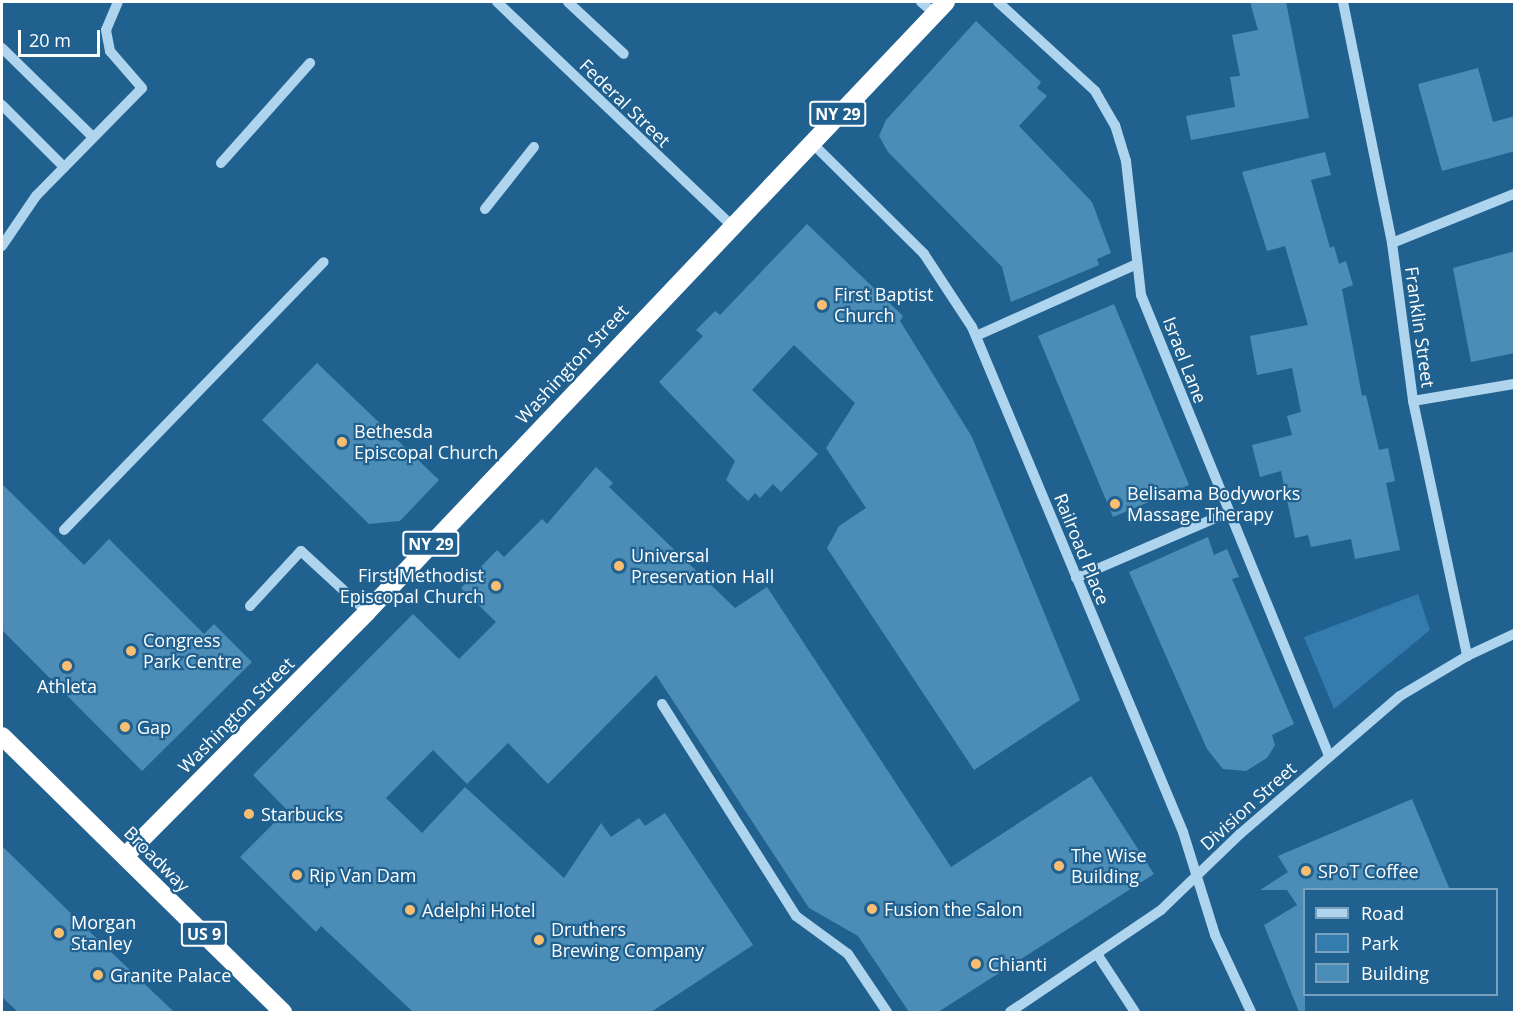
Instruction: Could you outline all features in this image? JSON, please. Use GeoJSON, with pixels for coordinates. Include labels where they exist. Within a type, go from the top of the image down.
{"type":"FeatureCollection","features":[{"type":"Feature","properties":{"kind":"highway","name":"Washington Street"},"geometry":{"type":"LineString","coordinates":[[125,856],[367,612],[811,142],[934,5]]}},
{"type":"Feature","properties":{"kind":"highway","name":"Broadway"},"geometry":{"type":"LineString","coordinates":[[2,736],[125,856],[278,1011]]}},
{"type":"Feature","properties":{"kind":"street"},"geometry":{"type":"LineString","coordinates":[[2,246],[36,196],[142,88],[110,51],[106,30],[118,2]]}},
{"type":"Feature","properties":{"kind":"street","name":"Federal Street"},"geometry":{"type":"LineString","coordinates":[[497,2],[732,226]]}},
{"type":"Feature","properties":{"kind":"street"},"geometry":{"type":"LineString","coordinates":[[568,2],[624,54]]}},
{"type":"Feature","properties":{"kind":"street","name":"Israel Lane"},"geometry":{"type":"LineString","coordinates":[[998,2],[1095,91],[1114,125],[1126,161],[1141,295],[1227,513],[1329,756]]}},
{"type":"Feature","properties":{"kind":"street","name":"Franklin Street"},"geometry":{"type":"LineString","coordinates":[[1343,2],[1392,243],[1413,401],[1467,656]]}},
{"type":"Feature","properties":{"kind":"street"},"geometry":{"type":"LineString","coordinates":[[2,48],[93,137]]}},
{"type":"Feature","properties":{"kind":"street"},"geometry":{"type":"LineString","coordinates":[[221,163],[310,63]]}},
{"type":"Feature","properties":{"kind":"street"},"geometry":{"type":"LineString","coordinates":[[2,105],[64,167]]}},
{"type":"Feature","properties":{"kind":"street","name":"Railroad Place"},"geometry":{"type":"LineString","coordinates":[[811,142],[924,254],[976,336],[1197,876],[1215,935],[1251,1012]]}},
{"type":"Feature","properties":{"kind":"street"},"geometry":{"type":"LineString","coordinates":[[485,209],[534,147]]}},
{"type":"Feature","properties":{"kind":"street"},"geometry":{"type":"LineString","coordinates":[[1392,243],[1515,194]]}},
{"type":"Feature","properties":{"kind":"street"},"geometry":{"type":"LineString","coordinates":[[64,530],[324,262]]}},
{"type":"Feature","properties":{"kind":"street"},"geometry":{"type":"LineString","coordinates":[[976,336],[1137,264]]}},
{"type":"Feature","properties":{"kind":"street"},"geometry":{"type":"LineString","coordinates":[[1413,401],[1515,384]]}},
{"type":"Feature","properties":{"kind":"street"},"geometry":{"type":"LineString","coordinates":[[1076,578],[1227,513]]}},
{"type":"Feature","properties":{"kind":"street"},"geometry":{"type":"LineString","coordinates":[[250,606],[301,551],[367,612]]}},
{"type":"Feature","properties":{"kind":"street","name":"Division Street"},"geometry":{"type":"LineString","coordinates":[[1010,1012],[1161,910],[1329,756],[1400,696],[1467,656],[1515,634]]}},
{"type":"Feature","properties":{"kind":"street"},"geometry":{"type":"LineString","coordinates":[[662,704],[796,916],[848,954],[886,1012]]}},
{"type":"Feature","properties":{"kind":"street"},"geometry":{"type":"LineString","coordinates":[[1097,954],[1135,1012]]}},
{"type":"Feature","properties":{"kind":"green space"},"geometry":{"type":"Polygon","coordinates":[[[1418,594],[1430,630],[1334,709],[1304,637],[1418,594]]]}},
{"type":"Feature","properties":{"kind":"building"},"geometry":{"type":"Polygon","coordinates":[[[1250,2],[1286,2],[1309,118],[1191,140],[1186,116],[1235,107],[1230,77],[1240,76],[1232,35],[1258,30],[1250,2]]]}},
{"type":"Feature","properties":{"kind":"building"},"geometry":{"type":"Polygon","coordinates":[[[976,21],[1041,82],[1037,88],[1047,96],[1019,126],[1092,202],[1111,253],[1097,259],[1099,265],[1011,302],[1002,267],[888,152],[879,136],[886,120],[976,21]]]}},
{"type":"Feature","properties":{"kind":"building"},"geometry":{"type":"Polygon","coordinates":[[[1478,68],[1493,122],[1515,116],[1515,151],[1442,171],[1418,84],[1478,68]]]}},
{"type":"Feature","properties":{"kind":"building"},"geometry":{"type":"Polygon","coordinates":[[[1325,152],[1331,175],[1311,180],[1330,248],[1334,246],[1339,264],[1346,261],[1353,285],[1342,289],[1362,396],[1366,395],[1379,450],[1388,448],[1395,481],[1386,483],[1400,550],[1355,559],[1351,539],[1311,547],[1308,535],[1295,538],[1281,471],[1260,477],[1252,445],[1292,435],[1287,416],[1301,412],[1292,368],[1257,375],[1250,336],[1308,325],[1285,246],[1267,251],[1242,172],[1325,152]]]}},
{"type":"Feature","properties":{"kind":"building"},"geometry":{"type":"Polygon","coordinates":[[[807,224],[903,316],[900,321],[972,437],[1080,700],[974,770],[827,548],[839,526],[866,508],[826,448],[855,403],[794,345],[752,390],[818,454],[781,492],[773,484],[760,498],[755,493],[748,501],[726,480],[735,461],[659,382],[703,336],[696,330],[715,311],[720,315],[807,224]]]}},
{"type":"Feature","properties":{"kind":"building"},"geometry":{"type":"Polygon","coordinates":[[[1515,251],[1515,353],[1471,362],[1453,268],[1515,251]]]}},
{"type":"Feature","properties":{"kind":"building"},"geometry":{"type":"Polygon","coordinates":[[[1114,304],[1189,485],[1113,517],[1038,336],[1114,304]]]}},
{"type":"Feature","properties":{"kind":"building","name":"Bethesda Episcopal Church"},"geometry":{"type":"Polygon","coordinates":[[[317,363],[439,480],[400,521],[369,524],[262,420],[317,363]]]}},
{"type":"Feature","properties":{"kind":"building"},"geometry":{"type":"Polygon","coordinates":[[[596,467],[613,483],[609,487],[735,608],[767,587],[951,867],[1091,776],[1154,874],[938,1012],[909,1012],[858,936],[809,908],[656,675],[548,784],[508,743],[467,784],[433,750],[386,798],[422,833],[465,787],[564,878],[601,823],[611,837],[639,818],[645,826],[665,813],[753,945],[651,1012],[413,1012],[321,926],[316,932],[240,857],[287,810],[253,775],[413,614],[459,659],[496,622],[461,588],[497,550],[504,557],[542,519],[547,524],[596,467]]]}},
{"type":"Feature","properties":{"kind":"building","name":"Congress Park Centre"},"geometry":{"type":"Polygon","coordinates":[[[2,484],[84,565],[109,539],[204,634],[214,624],[252,662],[142,771],[2,630],[2,484]]]}},
{"type":"Feature","properties":{"kind":"building"},"geometry":{"type":"Polygon","coordinates":[[[1208,537],[1214,555],[1227,549],[1239,577],[1232,579],[1294,724],[1272,735],[1275,745],[1267,758],[1246,771],[1223,769],[1207,749],[1129,572],[1208,537]]]}},
{"type":"Feature","properties":{"kind":"building"},"geometry":{"type":"Polygon","coordinates":[[[1412,799],[1449,888],[1303,888],[1305,1012],[1299,1012],[1264,925],[1297,905],[1287,890],[1260,890],[1288,872],[1278,856],[1412,799]]]}},
{"type":"Feature","properties":{"kind":"building"},"geometry":{"type":"Polygon","coordinates":[[[2,846],[174,1012],[18,1012],[2,997],[2,846]]]}},
{"type":"Feature","properties":{"kind":"place","name":"First Baptist Church"},"geometry":{"type":"Point","coordinates":[822,305]}},
{"type":"Feature","properties":{"kind":"place","name":"Bethesda Episcopal Church"},"geometry":{"type":"Point","coordinates":[342,442]}},
{"type":"Feature","properties":{"kind":"place","name":"Belisama Bodyworks Massage Therapy"},"geometry":{"type":"Point","coordinates":[1115,504]}},
{"type":"Feature","properties":{"kind":"place","name":"Universal Preservation Hall"},"geometry":{"type":"Point","coordinates":[619,566]}},
{"type":"Feature","properties":{"kind":"place","name":"First Methodist Episcopal Church"},"geometry":{"type":"Point","coordinates":[496,586]}},
{"type":"Feature","properties":{"kind":"place","name":"Congress Park Centre"},"geometry":{"type":"Point","coordinates":[131,651]}},
{"type":"Feature","properties":{"kind":"place","name":"Athleta"},"geometry":{"type":"Point","coordinates":[67,666]}},
{"type":"Feature","properties":{"kind":"place","name":"Gap"},"geometry":{"type":"Point","coordinates":[125,727]}},
{"type":"Feature","properties":{"kind":"place","name":"Starbucks"},"geometry":{"type":"Point","coordinates":[249,814]}},
{"type":"Feature","properties":{"kind":"place","name":"The Wise Building"},"geometry":{"type":"Point","coordinates":[1059,866]}},
{"type":"Feature","properties":{"kind":"place","name":"SPoT Coffee"},"geometry":{"type":"Point","coordinates":[1306,871]}},
{"type":"Feature","properties":{"kind":"place","name":"Rip Van Dam"},"geometry":{"type":"Point","coordinates":[297,875]}},
{"type":"Feature","properties":{"kind":"place","name":"Fusion the Salon"},"geometry":{"type":"Point","coordinates":[872,909]}},
{"type":"Feature","properties":{"kind":"place","name":"Adelphi Hotel"},"geometry":{"type":"Point","coordinates":[410,910]}},
{"type":"Feature","properties":{"kind":"place","name":"Morgan Stanley"},"geometry":{"type":"Point","coordinates":[59,933]}},
{"type":"Feature","properties":{"kind":"place","name":"Druthers Brewing Company"},"geometry":{"type":"Point","coordinates":[539,940]}},
{"type":"Feature","properties":{"kind":"place","name":"Chianti"},"geometry":{"type":"Point","coordinates":[976,964]}},
{"type":"Feature","properties":{"kind":"place","name":"Granite Palace"},"geometry":{"type":"Point","coordinates":[98,975]}}]}
